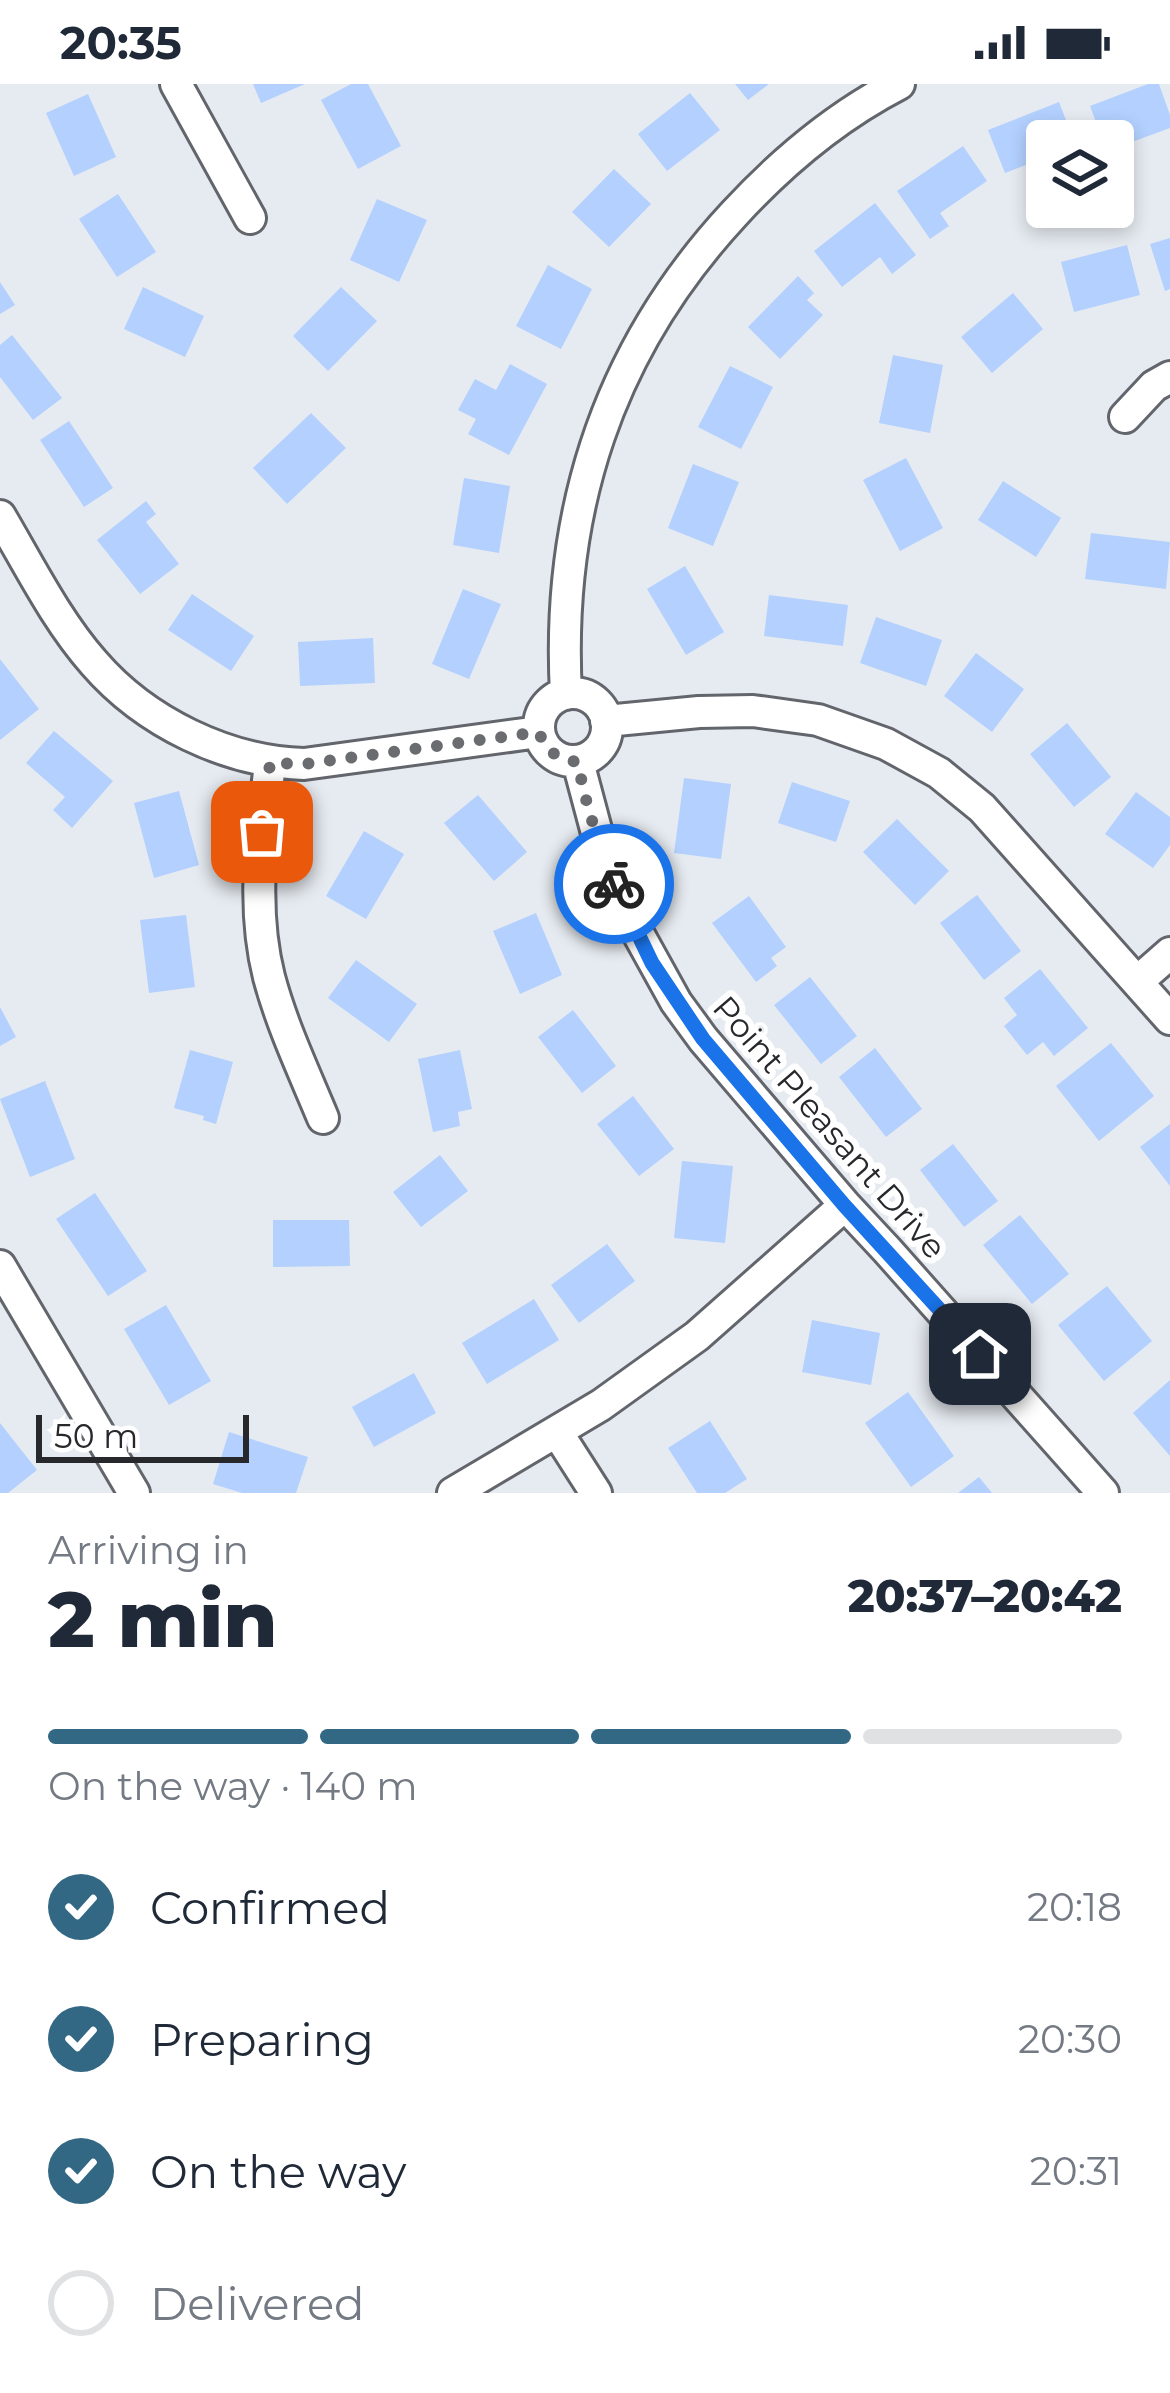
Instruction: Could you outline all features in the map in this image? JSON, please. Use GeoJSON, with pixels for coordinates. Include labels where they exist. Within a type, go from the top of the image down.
{"type":"FeatureCollection","features":[{"type":"Feature","properties":{"kind":"street"},"geometry":{"type":"LineString","coordinates":[[176,84],[250,218]]}},
{"type":"Feature","properties":{"kind":"street"},"geometry":{"type":"LineString","coordinates":[[566,694],[568,568],[590,463],[627,364],[684,273],[755,190],[794,155],[899,84]]}},
{"type":"Feature","properties":{"kind":"street"},"geometry":{"type":"LineString","coordinates":[[1125,418],[1154,386],[1170,377]]}},
{"type":"Feature","properties":{"kind":"street"},"geometry":{"type":"LineString","coordinates":[[0,516],[76,641],[112,682],[154,715],[198,738],[270,763],[304,764],[539,732]]}},
{"type":"Feature","properties":{"kind":"street"},"geometry":{"type":"LineString","coordinates":[[566,694],[596,703],[606,721],[597,751],[578,762],[548,751],[539,732],[543,712],[566,694]]}},
{"type":"Feature","properties":{"kind":"street"},"geometry":{"type":"LineString","coordinates":[[606,721],[699,712],[769,712],[818,721],[886,743],[939,773],[982,808],[1170,1018]]}},
{"type":"Feature","properties":{"kind":"street","name":"Point Pleasant Drive"},"geometry":{"type":"LineString","coordinates":[[578,762],[602,852],[624,908],[664,982],[703,1039],[844,1205],[1103,1493]]}},
{"type":"Feature","properties":{"kind":"street"},"geometry":{"type":"LineString","coordinates":[[270,763],[258,866],[262,945],[278,1007],[323,1118]]}},
{"type":"Feature","properties":{"kind":"street"},"geometry":{"type":"LineString","coordinates":[[1137,982],[1170,953]]}},
{"type":"Feature","properties":{"kind":"street"},"geometry":{"type":"LineString","coordinates":[[453,1493],[602,1405],[697,1336],[844,1205]]}},
{"type":"Feature","properties":{"kind":"street"},"geometry":{"type":"LineString","coordinates":[[0,1265],[134,1493]]}},
{"type":"Feature","properties":{"kind":"street"},"geometry":{"type":"LineString","coordinates":[[556,1432],[596,1493]]}},
{"type":"Feature","properties":{"kind":"building"},"geometry":{"type":"Polygon","coordinates":[[[253,84],[305,84],[261,103],[253,84]]]}},
{"type":"Feature","properties":{"kind":"building"},"geometry":{"type":"Polygon","coordinates":[[[351,84],[368,84],[401,146],[358,169],[321,100],[351,84]]]}},
{"type":"Feature","properties":{"kind":"building"},"geometry":{"type":"Polygon","coordinates":[[[735,84],[769,84],[748,100],[735,84]]]}},
{"type":"Feature","properties":{"kind":"building"},"geometry":{"type":"Polygon","coordinates":[[[1159,84],[1170,128],[1134,141],[1134,120],[1095,120],[1090,106],[1159,84]]]}},
{"type":"Feature","properties":{"kind":"building"},"geometry":{"type":"Polygon","coordinates":[[[690,93],[720,130],[667,171],[638,134],[690,93]]]}},
{"type":"Feature","properties":{"kind":"building"},"geometry":{"type":"Polygon","coordinates":[[[88,94],[116,157],[74,176],[46,113],[88,94]]]}},
{"type":"Feature","properties":{"kind":"building"},"geometry":{"type":"Polygon","coordinates":[[[1059,102],[1066,120],[1026,120],[1026,165],[1005,173],[988,130],[1059,102]]]}},
{"type":"Feature","properties":{"kind":"building"},"geometry":{"type":"Polygon","coordinates":[[[963,146],[987,181],[940,213],[949,226],[930,239],[897,191],[963,146]]]}},
{"type":"Feature","properties":{"kind":"building"},"geometry":{"type":"Polygon","coordinates":[[[614,169],[651,204],[609,247],[572,212],[614,169]]]}},
{"type":"Feature","properties":{"kind":"building"},"geometry":{"type":"Polygon","coordinates":[[[118,194],[156,252],[117,277],[79,219],[118,194]]]}},
{"type":"Feature","properties":{"kind":"building"},"geometry":{"type":"Polygon","coordinates":[[[377,199],[427,220],[399,282],[350,260],[377,199]]]}},
{"type":"Feature","properties":{"kind":"building"},"geometry":{"type":"Polygon","coordinates":[[[875,203],[916,255],[892,274],[880,257],[842,287],[814,251],[875,203]]]}},
{"type":"Feature","properties":{"kind":"building"},"geometry":{"type":"Polygon","coordinates":[[[1170,238],[1170,289],[1165,291],[1150,244],[1170,238]]]}},
{"type":"Feature","properties":{"kind":"building"},"geometry":{"type":"Polygon","coordinates":[[[1127,245],[1140,295],[1074,312],[1061,262],[1127,245]]]}},
{"type":"Feature","properties":{"kind":"building"},"geometry":{"type":"Polygon","coordinates":[[[548,265],[592,289],[561,349],[516,326],[548,265]]]}},
{"type":"Feature","properties":{"kind":"building"},"geometry":{"type":"Polygon","coordinates":[[[798,276],[814,293],[807,300],[823,315],[780,359],[748,327],[798,276]]]}},
{"type":"Feature","properties":{"kind":"building"},"geometry":{"type":"Polygon","coordinates":[[[0,282],[15,305],[0,314],[0,282]]]}},
{"type":"Feature","properties":{"kind":"building"},"geometry":{"type":"Polygon","coordinates":[[[143,287],[204,316],[185,357],[124,329],[143,287]]]}},
{"type":"Feature","properties":{"kind":"building"},"geometry":{"type":"Polygon","coordinates":[[[341,287],[377,321],[328,371],[293,336],[341,287]]]}},
{"type":"Feature","properties":{"kind":"building"},"geometry":{"type":"Polygon","coordinates":[[[1013,293],[1043,329],[992,373],[961,337],[1013,293]]]}},
{"type":"Feature","properties":{"kind":"building"},"geometry":{"type":"Polygon","coordinates":[[[12,335],[62,398],[33,420],[0,377],[0,345],[12,335]]]}},
{"type":"Feature","properties":{"kind":"building"},"geometry":{"type":"Polygon","coordinates":[[[893,355],[943,365],[930,433],[879,423],[893,355]]]}},
{"type":"Feature","properties":{"kind":"building"},"geometry":{"type":"Polygon","coordinates":[[[510,364],[547,384],[509,455],[468,434],[476,419],[458,410],[475,379],[496,390],[510,364]]]}},
{"type":"Feature","properties":{"kind":"building"},"geometry":{"type":"Polygon","coordinates":[[[730,366],[773,387],[741,449],[698,427],[730,366]]]}},
{"type":"Feature","properties":{"kind":"building"},"geometry":{"type":"Polygon","coordinates":[[[311,413],[346,448],[287,504],[253,468],[311,413]]]}},
{"type":"Feature","properties":{"kind":"building"},"geometry":{"type":"Polygon","coordinates":[[[69,421],[113,488],[84,507],[40,440],[69,421]]]}},
{"type":"Feature","properties":{"kind":"building"},"geometry":{"type":"Polygon","coordinates":[[[906,458],[943,528],[900,551],[863,480],[906,458]]]}},
{"type":"Feature","properties":{"kind":"building"},"geometry":{"type":"Polygon","coordinates":[[[693,464],[739,482],[713,546],[668,528],[693,464]]]}},
{"type":"Feature","properties":{"kind":"building"},"geometry":{"type":"Polygon","coordinates":[[[464,478],[510,486],[499,553],[453,545],[464,478]]]}},
{"type":"Feature","properties":{"kind":"building"},"geometry":{"type":"Polygon","coordinates":[[[1003,481],[1061,518],[1036,557],[978,520],[1003,481]]]}},
{"type":"Feature","properties":{"kind":"building"},"geometry":{"type":"Polygon","coordinates":[[[146,501],[156,514],[146,522],[179,564],[140,594],[97,540],[146,501]]]}},
{"type":"Feature","properties":{"kind":"building"},"geometry":{"type":"Polygon","coordinates":[[[1091,533],[1170,542],[1166,589],[1085,579],[1091,533]]]}},
{"type":"Feature","properties":{"kind":"building"},"geometry":{"type":"Polygon","coordinates":[[[685,566],[724,632],[686,655],[647,589],[685,566]]]}},
{"type":"Feature","properties":{"kind":"building"},"geometry":{"type":"Polygon","coordinates":[[[463,589],[501,604],[469,679],[432,664],[463,589]]]}},
{"type":"Feature","properties":{"kind":"building"},"geometry":{"type":"Polygon","coordinates":[[[192,594],[254,636],[231,671],[168,630],[192,594]]]}},
{"type":"Feature","properties":{"kind":"building"},"geometry":{"type":"Polygon","coordinates":[[[769,595],[848,605],[843,646],[764,636],[769,595]]]}},
{"type":"Feature","properties":{"kind":"building"},"geometry":{"type":"Polygon","coordinates":[[[876,617],[942,640],[926,686],[860,663],[876,617]]]}},
{"type":"Feature","properties":{"kind":"building"},"geometry":{"type":"Polygon","coordinates":[[[373,638],[375,683],[300,686],[298,642],[373,638]]]}},
{"type":"Feature","properties":{"kind":"building"},"geometry":{"type":"Polygon","coordinates":[[[976,653],[1024,689],[992,732],[944,696],[976,653]]]}},
{"type":"Feature","properties":{"kind":"building"},"geometry":{"type":"Polygon","coordinates":[[[0,659],[39,709],[0,740],[0,659]]]}},
{"type":"Feature","properties":{"kind":"building"},"geometry":{"type":"Polygon","coordinates":[[[1067,723],[1111,777],[1074,807],[1030,754],[1067,723]]]}},
{"type":"Feature","properties":{"kind":"building"},"geometry":{"type":"Polygon","coordinates":[[[54,731],[113,781],[72,828],[53,810],[65,797],[26,763],[54,731]]]}},
{"type":"Feature","properties":{"kind":"building"},"geometry":{"type":"Polygon","coordinates":[[[684,778],[731,784],[721,859],[674,853],[684,778]]]}},
{"type":"Feature","properties":{"kind":"building"},"geometry":{"type":"Polygon","coordinates":[[[792,782],[850,801],[836,842],[778,823],[792,782]]]}},
{"type":"Feature","properties":{"kind":"building"},"geometry":{"type":"Polygon","coordinates":[[[179,791],[199,865],[154,878],[134,803],[179,791]]]}},
{"type":"Feature","properties":{"kind":"building"},"geometry":{"type":"Polygon","coordinates":[[[1136,792],[1170,817],[1170,845],[1153,868],[1105,834],[1136,792]]]}},
{"type":"Feature","properties":{"kind":"building"},"geometry":{"type":"Polygon","coordinates":[[[478,795],[527,852],[494,881],[444,823],[478,795]]]}},
{"type":"Feature","properties":{"kind":"building"},"geometry":{"type":"Polygon","coordinates":[[[897,819],[949,871],[915,905],[863,852],[897,819]]]}},
{"type":"Feature","properties":{"kind":"building"},"geometry":{"type":"Polygon","coordinates":[[[364,831],[404,854],[366,919],[326,896],[364,831]]]}},
{"type":"Feature","properties":{"kind":"building"},"geometry":{"type":"Polygon","coordinates":[[[977,895],[1021,951],[984,980],[940,923],[977,895]]]}},
{"type":"Feature","properties":{"kind":"building"},"geometry":{"type":"Polygon","coordinates":[[[749,896],[786,947],[771,958],[777,966],[756,982],[712,923],[749,896]]]}},
{"type":"Feature","properties":{"kind":"building"},"geometry":{"type":"Polygon","coordinates":[[[536,913],[562,975],[520,994],[493,931],[536,913]]]}},
{"type":"Feature","properties":{"kind":"building"},"geometry":{"type":"Polygon","coordinates":[[[186,915],[195,987],[149,993],[140,920],[186,915]]]}},
{"type":"Feature","properties":{"kind":"building"},"geometry":{"type":"Polygon","coordinates":[[[356,960],[417,1004],[389,1042],[328,998],[356,960]]]}},
{"type":"Feature","properties":{"kind":"building"},"geometry":{"type":"Polygon","coordinates":[[[1040,969],[1088,1028],[1054,1056],[1043,1042],[1027,1055],[1004,1026],[1017,1015],[1004,998],[1040,969]]]}},
{"type":"Feature","properties":{"kind":"building"},"geometry":{"type":"Polygon","coordinates":[[[810,977],[857,1036],[821,1064],[774,1005],[810,977]]]}},
{"type":"Feature","properties":{"kind":"building"},"geometry":{"type":"Polygon","coordinates":[[[0,1007],[16,1037],[0,1046],[0,1007]]]}},
{"type":"Feature","properties":{"kind":"building"},"geometry":{"type":"Polygon","coordinates":[[[573,1010],[616,1066],[582,1093],[538,1037],[573,1010]]]}},
{"type":"Feature","properties":{"kind":"building"},"geometry":{"type":"Polygon","coordinates":[[[1111,1043],[1154,1096],[1099,1141],[1056,1086],[1111,1043]]]}},
{"type":"Feature","properties":{"kind":"building"},"geometry":{"type":"Polygon","coordinates":[[[875,1048],[922,1109],[886,1137],[839,1077],[875,1048]]]}},
{"type":"Feature","properties":{"kind":"building"},"geometry":{"type":"Polygon","coordinates":[[[190,1050],[233,1062],[216,1124],[174,1108],[190,1050]]]}},
{"type":"Feature","properties":{"kind":"building"},"geometry":{"type":"Polygon","coordinates":[[[460,1050],[472,1109],[458,1112],[460,1126],[433,1132],[418,1059],[460,1050]]]}},
{"type":"Feature","properties":{"kind":"building"},"geometry":{"type":"Polygon","coordinates":[[[45,1081],[75,1159],[30,1177],[0,1099],[45,1081]]]}},
{"type":"Feature","properties":{"kind":"building"},"geometry":{"type":"Polygon","coordinates":[[[633,1096],[674,1149],[639,1176],[597,1124],[633,1096]]]}},
{"type":"Feature","properties":{"kind":"building"},"geometry":{"type":"Polygon","coordinates":[[[1170,1124],[1170,1186],[1140,1147],[1170,1124]]]}},
{"type":"Feature","properties":{"kind":"building"},"geometry":{"type":"Polygon","coordinates":[[[953,1144],[998,1201],[964,1227],[920,1170],[953,1144]]]}},
{"type":"Feature","properties":{"kind":"building"},"geometry":{"type":"Polygon","coordinates":[[[440,1155],[468,1191],[421,1227],[393,1192],[440,1155]]]}},
{"type":"Feature","properties":{"kind":"building"},"geometry":{"type":"Polygon","coordinates":[[[682,1161],[733,1166],[725,1243],[674,1238],[682,1161]]]}},
{"type":"Feature","properties":{"kind":"building"},"geometry":{"type":"Polygon","coordinates":[[[95,1193],[147,1271],[108,1296],[56,1219],[95,1193]]]}},
{"type":"Feature","properties":{"kind":"building"},"geometry":{"type":"Polygon","coordinates":[[[1020,1215],[1069,1274],[1032,1304],[983,1245],[1020,1215]]]}},
{"type":"Feature","properties":{"kind":"building"},"geometry":{"type":"Polygon","coordinates":[[[273,1220],[349,1220],[350,1266],[273,1267],[273,1220]]]}},
{"type":"Feature","properties":{"kind":"building"},"geometry":{"type":"Polygon","coordinates":[[[607,1244],[635,1281],[579,1323],[551,1285],[607,1244]]]}},
{"type":"Feature","properties":{"kind":"building"},"geometry":{"type":"Polygon","coordinates":[[[1107,1286],[1152,1341],[1104,1381],[1058,1325],[1107,1286]]]}},
{"type":"Feature","properties":{"kind":"building"},"geometry":{"type":"Polygon","coordinates":[[[534,1299],[559,1340],[487,1384],[462,1343],[534,1299]]]}},
{"type":"Feature","properties":{"kind":"building"},"geometry":{"type":"Polygon","coordinates":[[[166,1305],[211,1381],[169,1405],[124,1329],[166,1305]]]}},
{"type":"Feature","properties":{"kind":"building"},"geometry":{"type":"Polygon","coordinates":[[[812,1320],[880,1333],[871,1385],[802,1372],[812,1320]]]}},
{"type":"Feature","properties":{"kind":"building"},"geometry":{"type":"Polygon","coordinates":[[[414,1373],[436,1413],[374,1447],[352,1407],[414,1373]]]}},
{"type":"Feature","properties":{"kind":"building"},"geometry":{"type":"Polygon","coordinates":[[[1170,1380],[1170,1456],[1133,1413],[1170,1380]]]}},
{"type":"Feature","properties":{"kind":"building"},"geometry":{"type":"Polygon","coordinates":[[[908,1392],[954,1456],[911,1487],[865,1423],[908,1392]]]}},
{"type":"Feature","properties":{"kind":"building"},"geometry":{"type":"Polygon","coordinates":[[[710,1421],[747,1479],[725,1493],[697,1493],[668,1448],[710,1421]]]}},
{"type":"Feature","properties":{"kind":"building"},"geometry":{"type":"Polygon","coordinates":[[[0,1423],[37,1470],[8,1493],[0,1493],[0,1423]]]}},
{"type":"Feature","properties":{"kind":"building"},"geometry":{"type":"Polygon","coordinates":[[[229,1432],[308,1457],[296,1493],[242,1493],[213,1484],[229,1432]]]}},
{"type":"Feature","properties":{"kind":"building"},"geometry":{"type":"Polygon","coordinates":[[[979,1477],[992,1493],[958,1493],[979,1477]]]}},
{"type":"Feature","properties":{"kind":"way so far"},"geometry":{"type":"LineString","coordinates":[[262,832],[270,763],[304,764],[539,732],[548,751],[578,762],[614,884]]}},
{"type":"Feature","properties":{"kind":"route"},"geometry":{"type":"LineString","coordinates":[[614,884],[652,963],[703,1039],[844,1205],[980,1354]]}}]}
